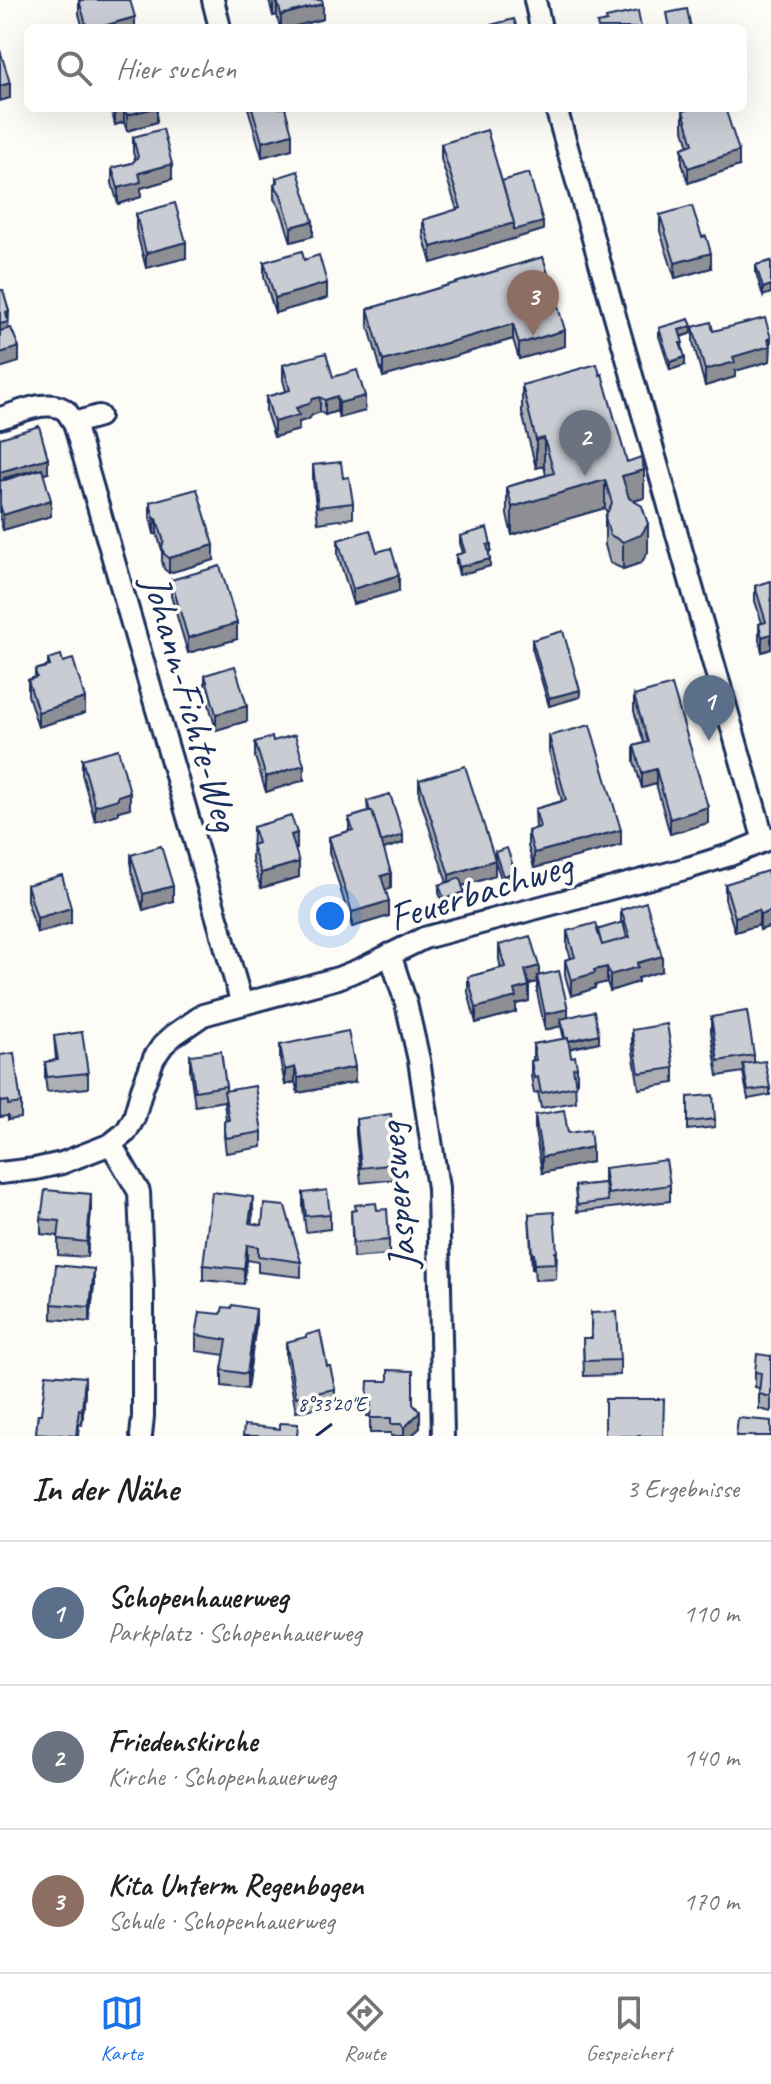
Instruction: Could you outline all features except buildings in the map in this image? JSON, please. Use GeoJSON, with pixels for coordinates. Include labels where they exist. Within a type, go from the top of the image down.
{"type":"FeatureCollection","features":[{"type":"Feature","properties":{"kind":"street"},"geometry":{"type":"LineString","coordinates":[[213,0],[219,24]]}},
{"type":"Feature","properties":{"kind":"street"},"geometry":{"type":"LineString","coordinates":[[535,0],[540,24]]}},
{"type":"Feature","properties":{"kind":"street"},"geometry":{"type":"LineString","coordinates":[[557,112],[768,839]]}},
{"type":"Feature","properties":{"kind":"street"},"geometry":{"type":"LineString","coordinates":[[0,418],[47,405],[67,412],[74,423],[99,416]]}},
{"type":"Feature","properties":{"kind":"street","name":"Johann-Fichte-Weg"},"geometry":{"type":"LineString","coordinates":[[74,423],[242,1004]]}},
{"type":"Feature","properties":{"kind":"street","name":"Feuerbachweg"},"geometry":{"type":"LineString","coordinates":[[111,1144],[126,1132],[134,1118],[154,1058],[163,1045],[203,1015],[338,978],[424,938],[688,868],[768,839]]}},
{"type":"Feature","properties":{"kind":"street","name":"Jaspersweg"},"geometry":{"type":"LineString","coordinates":[[390,954],[406,1003],[419,1060],[438,1188],[443,1436]]}},
{"type":"Feature","properties":{"kind":"street"},"geometry":{"type":"LineString","coordinates":[[0,1173],[62,1163],[111,1144],[139,1192],[143,1290],[141,1436]]}},
{"type":"Feature","properties":{"kind":"place","name":"Kita Unterm Regenbogen"},"geometry":{"type":"Point","coordinates":[533,336]}},
{"type":"Feature","properties":{"kind":"place","name":"Friedenskirche"},"geometry":{"type":"Point","coordinates":[585,476]}},
{"type":"Feature","properties":{"kind":"place","name":"Schopenhauerweg"},"geometry":{"type":"Point","coordinates":[709,741]}}]}
